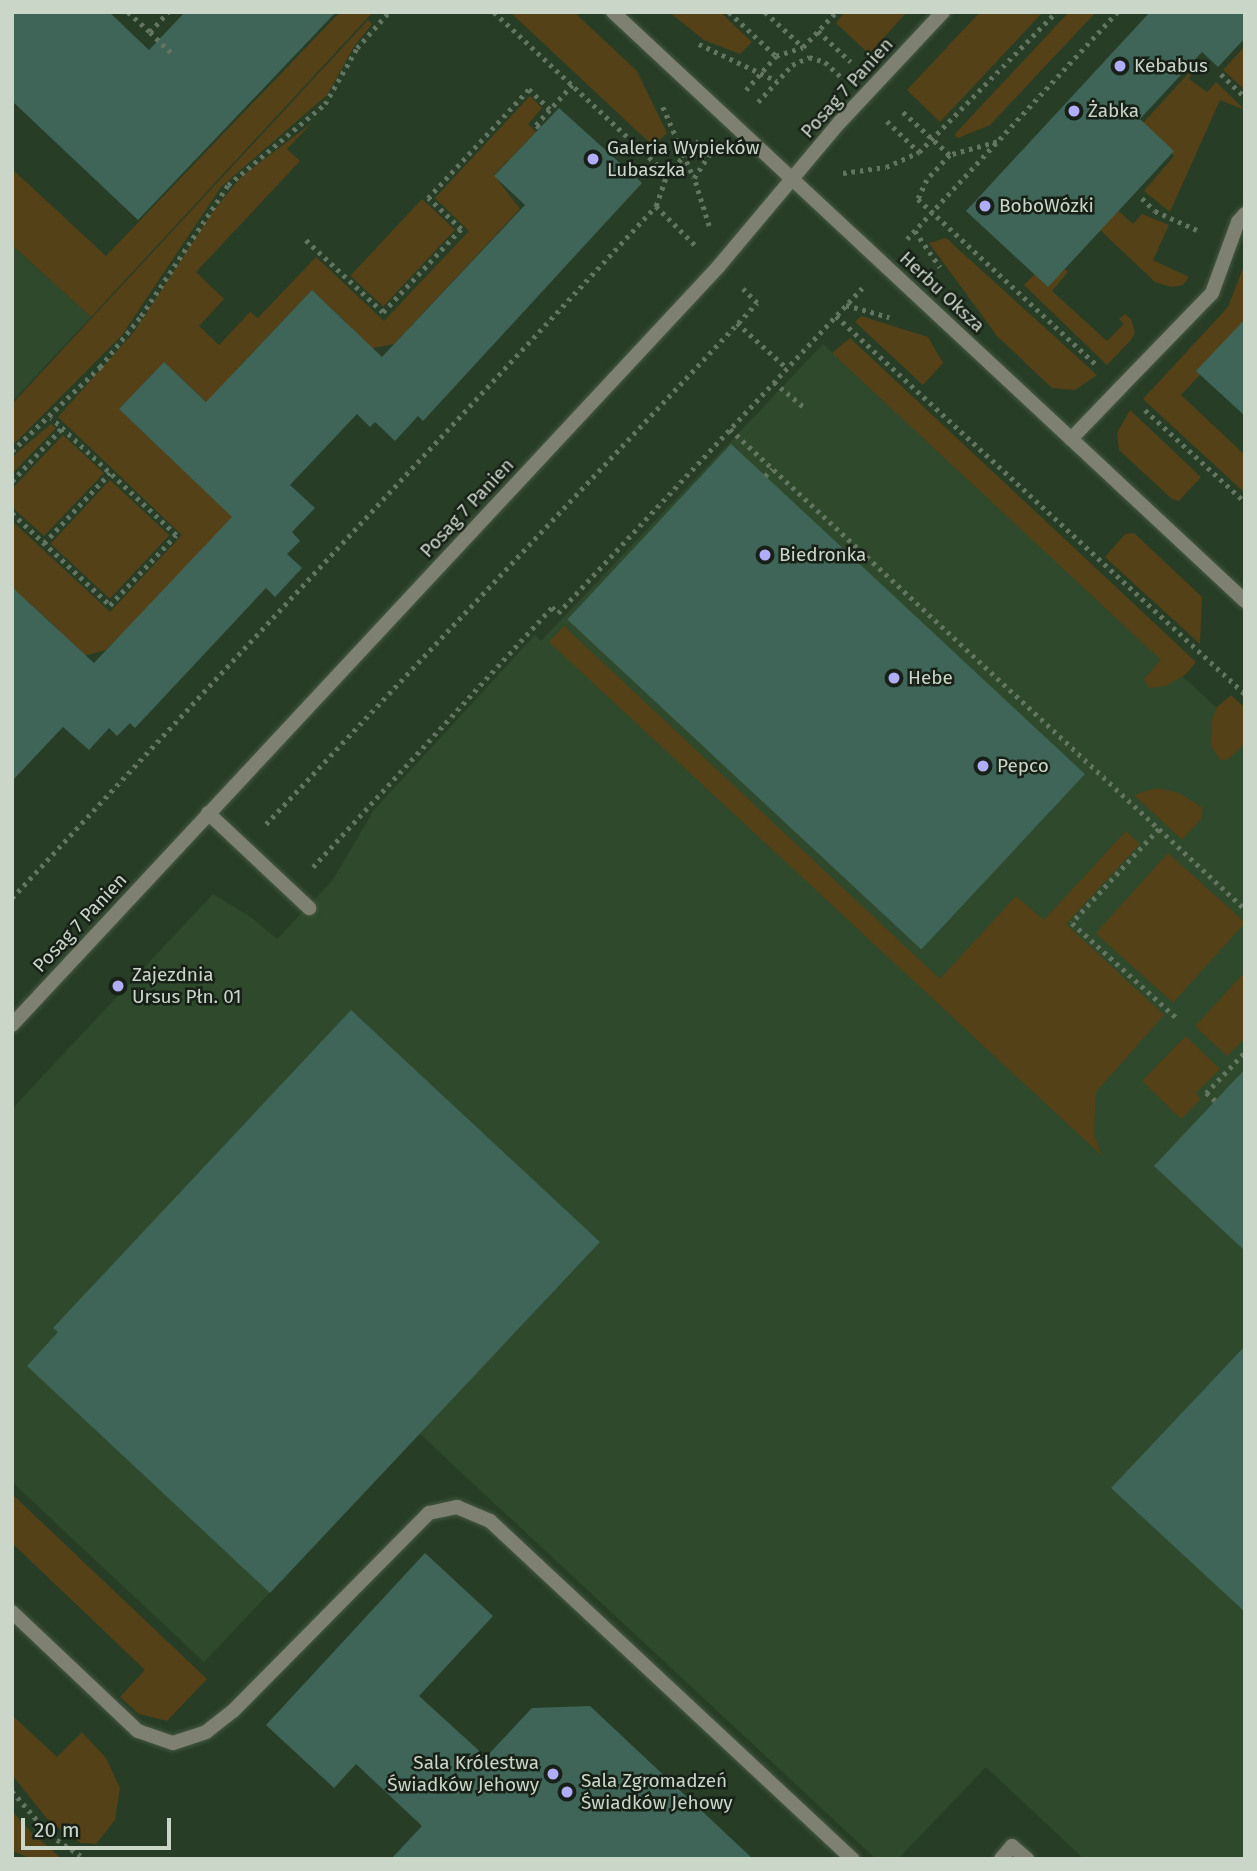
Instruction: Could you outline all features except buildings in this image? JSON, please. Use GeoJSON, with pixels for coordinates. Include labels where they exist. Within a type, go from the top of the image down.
{"type":"FeatureCollection","features":[{"type":"Feature","properties":{"kind":"street","name":"Herbu Oksza"},"geometry":{"type":"LineString","coordinates":[[613,12],[1245,601]]}},
{"type":"Feature","properties":{"kind":"street","name":"Posag 7 Panien"},"geometry":{"type":"LineString","coordinates":[[12,1025],[719,266],[943,12]]}},
{"type":"Feature","properties":{"kind":"street"},"geometry":{"type":"LineString","coordinates":[[1071,439],[1212,293],[1229,244],[1245,214]]}},
{"type":"Feature","properties":{"kind":"street"},"geometry":{"type":"LineString","coordinates":[[208,813],[309,908]]}},
{"type":"Feature","properties":{"kind":"street"},"geometry":{"type":"LineString","coordinates":[[12,1612],[138,1731],[173,1743],[206,1732],[233,1711],[429,1513],[457,1507],[490,1521],[853,1859]]}},
{"type":"Feature","properties":{"kind":"street"},"geometry":{"type":"LineString","coordinates":[[1000,1859],[1012,1846],[1027,1859]]}},
{"type":"Feature","properties":{"kind":"path"},"geometry":{"type":"LineString","coordinates":[[128,12],[174,55]]}},
{"type":"Feature","properties":{"kind":"path"},"geometry":{"type":"LineString","coordinates":[[150,32],[168,12]]}},
{"type":"Feature","properties":{"kind":"path"},"geometry":{"type":"LineString","coordinates":[[12,451],[51,418],[128,333],[228,185],[325,104],[357,48],[389,12]]}},
{"type":"Feature","properties":{"kind":"path"},"geometry":{"type":"LineString","coordinates":[[494,12],[667,174]]}},
{"type":"Feature","properties":{"kind":"path"},"geometry":{"type":"LineString","coordinates":[[729,12],[776,56]]}},
{"type":"Feature","properties":{"kind":"path"},"geometry":{"type":"LineString","coordinates":[[765,12],[803,47]]}},
{"type":"Feature","properties":{"kind":"path"},"geometry":{"type":"LineString","coordinates":[[744,92],[776,56],[803,47],[836,12]]}},
{"type":"Feature","properties":{"kind":"path"},"geometry":{"type":"LineString","coordinates":[[864,171],[886,167],[919,152],[1056,12]]}},
{"type":"Feature","properties":{"kind":"path"},"geometry":{"type":"LineString","coordinates":[[902,245],[1118,12]]}},
{"type":"Feature","properties":{"kind":"path"},"geometry":{"type":"LineString","coordinates":[[818,31],[858,69]]}},
{"type":"Feature","properties":{"kind":"path"},"geometry":{"type":"LineString","coordinates":[[688,37],[763,71],[777,81]]}},
{"type":"Feature","properties":{"kind":"path"},"geometry":{"type":"LineString","coordinates":[[759,100],[777,81],[809,57],[825,62],[845,81]]}},
{"type":"Feature","properties":{"kind":"path"},"geometry":{"type":"LineString","coordinates":[[1221,74],[1245,97]]}},
{"type":"Feature","properties":{"kind":"path"},"geometry":{"type":"LineString","coordinates":[[539,128],[536,125],[572,85]]}},
{"type":"Feature","properties":{"kind":"path"},"geometry":{"type":"LineString","coordinates":[[306,240],[383,312],[461,229],[428,198],[529,89],[550,108]]}},
{"type":"Feature","properties":{"kind":"path"},"geometry":{"type":"LineString","coordinates":[[903,112],[950,155]]}},
{"type":"Feature","properties":{"kind":"path"},"geometry":{"type":"LineString","coordinates":[[893,127],[919,152]]}},
{"type":"Feature","properties":{"kind":"path"},"geometry":{"type":"LineString","coordinates":[[12,898],[656,206],[667,174],[702,138]]}},
{"type":"Feature","properties":{"kind":"path"},"geometry":{"type":"LineString","coordinates":[[997,142],[950,155],[927,180],[918,199],[1245,502]]}},
{"type":"Feature","properties":{"kind":"path"},"geometry":{"type":"LineString","coordinates":[[706,216],[694,178],[708,155]]}},
{"type":"Feature","properties":{"kind":"path"},"geometry":{"type":"LineString","coordinates":[[1142,198],[1155,211],[1229,244]]}},
{"type":"Feature","properties":{"kind":"path"},"geometry":{"type":"LineString","coordinates":[[656,206],[693,243]]}},
{"type":"Feature","properties":{"kind":"path"},"geometry":{"type":"LineString","coordinates":[[291,891],[552,607],[558,613],[867,282]]}},
{"type":"Feature","properties":{"kind":"path"},"geometry":{"type":"LineString","coordinates":[[244,846],[757,303],[746,292]]}},
{"type":"Feature","properties":{"kind":"path"},"geometry":{"type":"LineString","coordinates":[[836,316],[1245,694]]}},
{"type":"Feature","properties":{"kind":"path"},"geometry":{"type":"LineString","coordinates":[[737,323],[787,368]]}},
{"type":"Feature","properties":{"kind":"path"},"geometry":{"type":"LineString","coordinates":[[774,382],[804,407]]}},
{"type":"Feature","properties":{"kind":"path"},"geometry":{"type":"LineString","coordinates":[[12,513],[110,605],[176,535],[51,418]]}},
{"type":"Feature","properties":{"kind":"path"},"geometry":{"type":"LineString","coordinates":[[12,481],[62,428]]}},
{"type":"Feature","properties":{"kind":"path"},"geometry":{"type":"LineString","coordinates":[[730,429],[1245,909]]}},
{"type":"Feature","properties":{"kind":"path"},"geometry":{"type":"LineString","coordinates":[[765,476],[772,469]]}},
{"type":"Feature","properties":{"kind":"path"},"geometry":{"type":"LineString","coordinates":[[44,543],[110,473]]}},
{"type":"Feature","properties":{"kind":"path"},"geometry":{"type":"LineString","coordinates":[[1159,829],[1072,923],[1179,1020]]}},
{"type":"Feature","properties":{"kind":"path"},"geometry":{"type":"LineString","coordinates":[[1215,1101],[1206,1093],[1245,1052]]}},
{"type":"Feature","properties":{"kind":"path"},"geometry":{"type":"LineString","coordinates":[[12,1791],[50,1835],[81,1856]]}},
{"type":"Feature","properties":{"kind":"shaded area"},"geometry":{"type":"Polygon","coordinates":[[[340,12],[373,12],[91,317],[12,245],[12,169],[106,256],[340,12]]]}},
{"type":"Feature","properties":{"kind":"shaded area"},"geometry":{"type":"Polygon","coordinates":[[[510,12],[574,12],[637,71],[667,133],[653,146],[510,12]]]}},
{"type":"Feature","properties":{"kind":"shaded area"},"geometry":{"type":"Polygon","coordinates":[[[669,12],[720,12],[752,42],[740,54],[704,40],[669,12]]]}},
{"type":"Feature","properties":{"kind":"shaded area"},"geometry":{"type":"Polygon","coordinates":[[[845,12],[907,12],[869,54],[836,23],[845,12]]]}},
{"type":"Feature","properties":{"kind":"shaded area"},"geometry":{"type":"Polygon","coordinates":[[[980,12],[1043,12],[940,122],[907,90],[980,12]]]}},
{"type":"Feature","properties":{"kind":"shaded area"},"geometry":{"type":"Polygon","coordinates":[[[1069,12],[1096,12],[990,125],[958,138],[954,135],[1069,12]]]}},
{"type":"Feature","properties":{"kind":"shaded area"},"geometry":{"type":"Polygon","coordinates":[[[368,20],[372,24],[355,45],[327,95],[221,187],[122,335],[12,446],[12,404],[368,20]]]}},
{"type":"Feature","properties":{"kind":"shaded area"},"geometry":{"type":"Polygon","coordinates":[[[1245,46],[1245,90],[1223,70],[1245,46]]]}},
{"type":"Feature","properties":{"kind":"shaded area"},"geometry":{"type":"Polygon","coordinates":[[[1196,65],[1189,79],[1207,92],[1216,82],[1245,110],[1220,100],[1170,212],[1144,191],[1174,156],[1142,124],[1196,65]]]}},
{"type":"Feature","properties":{"kind":"shaded area"},"geometry":{"type":"Polygon","coordinates":[[[530,96],[542,108],[528,124],[536,132],[494,175],[520,209],[394,344],[363,350],[346,322],[312,290],[234,372],[216,411],[164,362],[119,409],[235,519],[106,650],[76,658],[58,629],[24,598],[12,609],[12,521],[110,612],[182,535],[58,417],[134,332],[214,210],[242,176],[312,123],[287,149],[300,161],[196,272],[224,299],[199,326],[219,345],[250,312],[258,318],[316,257],[384,321],[469,231],[435,198],[530,96]]]}},
{"type":"Feature","properties":{"kind":"shaded area"},"geometry":{"type":"Polygon","coordinates":[[[422,199],[455,230],[383,306],[350,276],[422,199]]]}},
{"type":"Feature","properties":{"kind":"shaded area"},"geometry":{"type":"Polygon","coordinates":[[[1115,208],[1133,224],[1142,214],[1169,225],[1153,260],[1189,277],[1183,285],[1171,287],[1155,282],[1096,226],[1115,208]]]}},
{"type":"Feature","properties":{"kind":"shaded area"},"geometry":{"type":"Polygon","coordinates":[[[946,238],[1097,375],[1075,390],[1052,388],[997,336],[929,243],[946,238]]]}},
{"type":"Feature","properties":{"kind":"shaded area"},"geometry":{"type":"Polygon","coordinates":[[[12,245],[91,317],[12,402],[12,245]]]}},
{"type":"Feature","properties":{"kind":"shaded area"},"geometry":{"type":"Polygon","coordinates":[[[1051,257],[1068,272],[1052,291],[1107,341],[1124,324],[1119,319],[1125,314],[1131,319],[1135,332],[1131,340],[1107,365],[1024,285],[1051,257]]]}},
{"type":"Feature","properties":{"kind":"shaded area"},"geometry":{"type":"Polygon","coordinates":[[[1245,263],[1245,327],[1181,395],[1245,455],[1245,493],[1143,399],[1228,307],[1245,263]]]}},
{"type":"Feature","properties":{"kind":"shaded area"},"geometry":{"type":"Polygon","coordinates":[[[861,316],[928,337],[943,363],[923,385],[855,322],[861,316]]]}},
{"type":"Feature","properties":{"kind":"shaded area"},"geometry":{"type":"Polygon","coordinates":[[[850,338],[1196,662],[1185,675],[1166,686],[1149,688],[1144,679],[1161,660],[832,353],[850,338]]]}},
{"type":"Feature","properties":{"kind":"shaded area"},"geometry":{"type":"Polygon","coordinates":[[[823,344],[1245,734],[1245,1859],[1084,1859],[986,1767],[898,1859],[876,1859],[420,1434],[204,1662],[12,1482],[12,1109],[213,894],[252,918],[277,939],[332,881],[374,810],[535,635],[541,641],[823,344]]]}},
{"type":"Feature","properties":{"kind":"shaded area"},"geometry":{"type":"Polygon","coordinates":[[[1130,410],[1201,477],[1179,501],[1172,499],[1119,450],[1117,433],[1130,410]]]}},
{"type":"Feature","properties":{"kind":"shaded area"},"geometry":{"type":"Polygon","coordinates":[[[51,424],[56,428],[12,474],[12,457],[51,424]]]}},
{"type":"Feature","properties":{"kind":"shaded area"},"geometry":{"type":"Polygon","coordinates":[[[63,435],[104,473],[44,536],[12,507],[12,489],[63,435]]]}},
{"type":"Feature","properties":{"kind":"shaded area"},"geometry":{"type":"Polygon","coordinates":[[[110,480],[169,535],[110,599],[51,544],[110,480]]]}},
{"type":"Feature","properties":{"kind":"shaded area"},"geometry":{"type":"Polygon","coordinates":[[[1134,533],[1202,597],[1200,644],[1105,557],[1125,534],[1134,533]]]}},
{"type":"Feature","properties":{"kind":"shaded area"},"geometry":{"type":"Polygon","coordinates":[[[564,626],[940,979],[1016,896],[1044,920],[1126,831],[1140,844],[1066,924],[1164,1015],[1096,1092],[1094,1134],[1102,1156],[549,642],[564,626]]]}},
{"type":"Feature","properties":{"kind":"shaded area"},"geometry":{"type":"Polygon","coordinates":[[[1231,695],[1245,708],[1245,744],[1228,759],[1220,760],[1211,746],[1212,720],[1216,708],[1231,695]]]}},
{"type":"Feature","properties":{"kind":"shaded area"},"geometry":{"type":"Polygon","coordinates":[[[1157,788],[1179,793],[1203,808],[1201,819],[1182,840],[1134,795],[1157,788]]]}},
{"type":"Feature","properties":{"kind":"shaded area"},"geometry":{"type":"Polygon","coordinates":[[[1168,853],[1245,922],[1173,1003],[1096,933],[1168,853]]]}},
{"type":"Feature","properties":{"kind":"shaded area"},"geometry":{"type":"Polygon","coordinates":[[[1245,972],[1245,1038],[1227,1056],[1195,1026],[1245,972]]]}},
{"type":"Feature","properties":{"kind":"shaded area"},"geometry":{"type":"Polygon","coordinates":[[[1186,1036],[1220,1069],[1196,1093],[1201,1099],[1181,1119],[1142,1081],[1186,1036]]]}},
{"type":"Feature","properties":{"kind":"shaded area"},"geometry":{"type":"Polygon","coordinates":[[[12,1494],[207,1679],[167,1721],[139,1714],[120,1697],[145,1670],[12,1543],[12,1494]]]}},
{"type":"Feature","properties":{"kind":"shaded area"},"geometry":{"type":"Polygon","coordinates":[[[12,1715],[57,1757],[82,1732],[106,1758],[120,1788],[115,1820],[96,1844],[81,1843],[49,1821],[12,1775],[12,1715]]]}},
{"type":"Feature","properties":{"kind":"shaded area"},"geometry":{"type":"Polygon","coordinates":[[[12,1811],[62,1859],[33,1859],[12,1851],[12,1811]]]}},
{"type":"Feature","properties":{"kind":"place","name":"Kebabus"},"geometry":{"type":"Point","coordinates":[1120,66]}},
{"type":"Feature","properties":{"kind":"place","name":"Żabka"},"geometry":{"type":"Point","coordinates":[1074,111]}},
{"type":"Feature","properties":{"kind":"place","name":"Galeria Wypieków Lubaszka"},"geometry":{"type":"Point","coordinates":[593,159]}},
{"type":"Feature","properties":{"kind":"place","name":"BoboWózki"},"geometry":{"type":"Point","coordinates":[985,206]}},
{"type":"Feature","properties":{"kind":"place","name":"Biedronka"},"geometry":{"type":"Point","coordinates":[765,555]}},
{"type":"Feature","properties":{"kind":"place","name":"Hebe"},"geometry":{"type":"Point","coordinates":[894,678]}},
{"type":"Feature","properties":{"kind":"place","name":"Pepco"},"geometry":{"type":"Point","coordinates":[983,766]}},
{"type":"Feature","properties":{"kind":"place","name":"Zajezdnia Ursus Płn. 01"},"geometry":{"type":"Point","coordinates":[118,986]}},
{"type":"Feature","properties":{"kind":"place","name":"Sala Królestwa Świadków Jehowy"},"geometry":{"type":"Point","coordinates":[553,1774]}},
{"type":"Feature","properties":{"kind":"place","name":"Sala Zgromadzeń Świadków Jehowy"},"geometry":{"type":"Point","coordinates":[567,1792]}}]}
